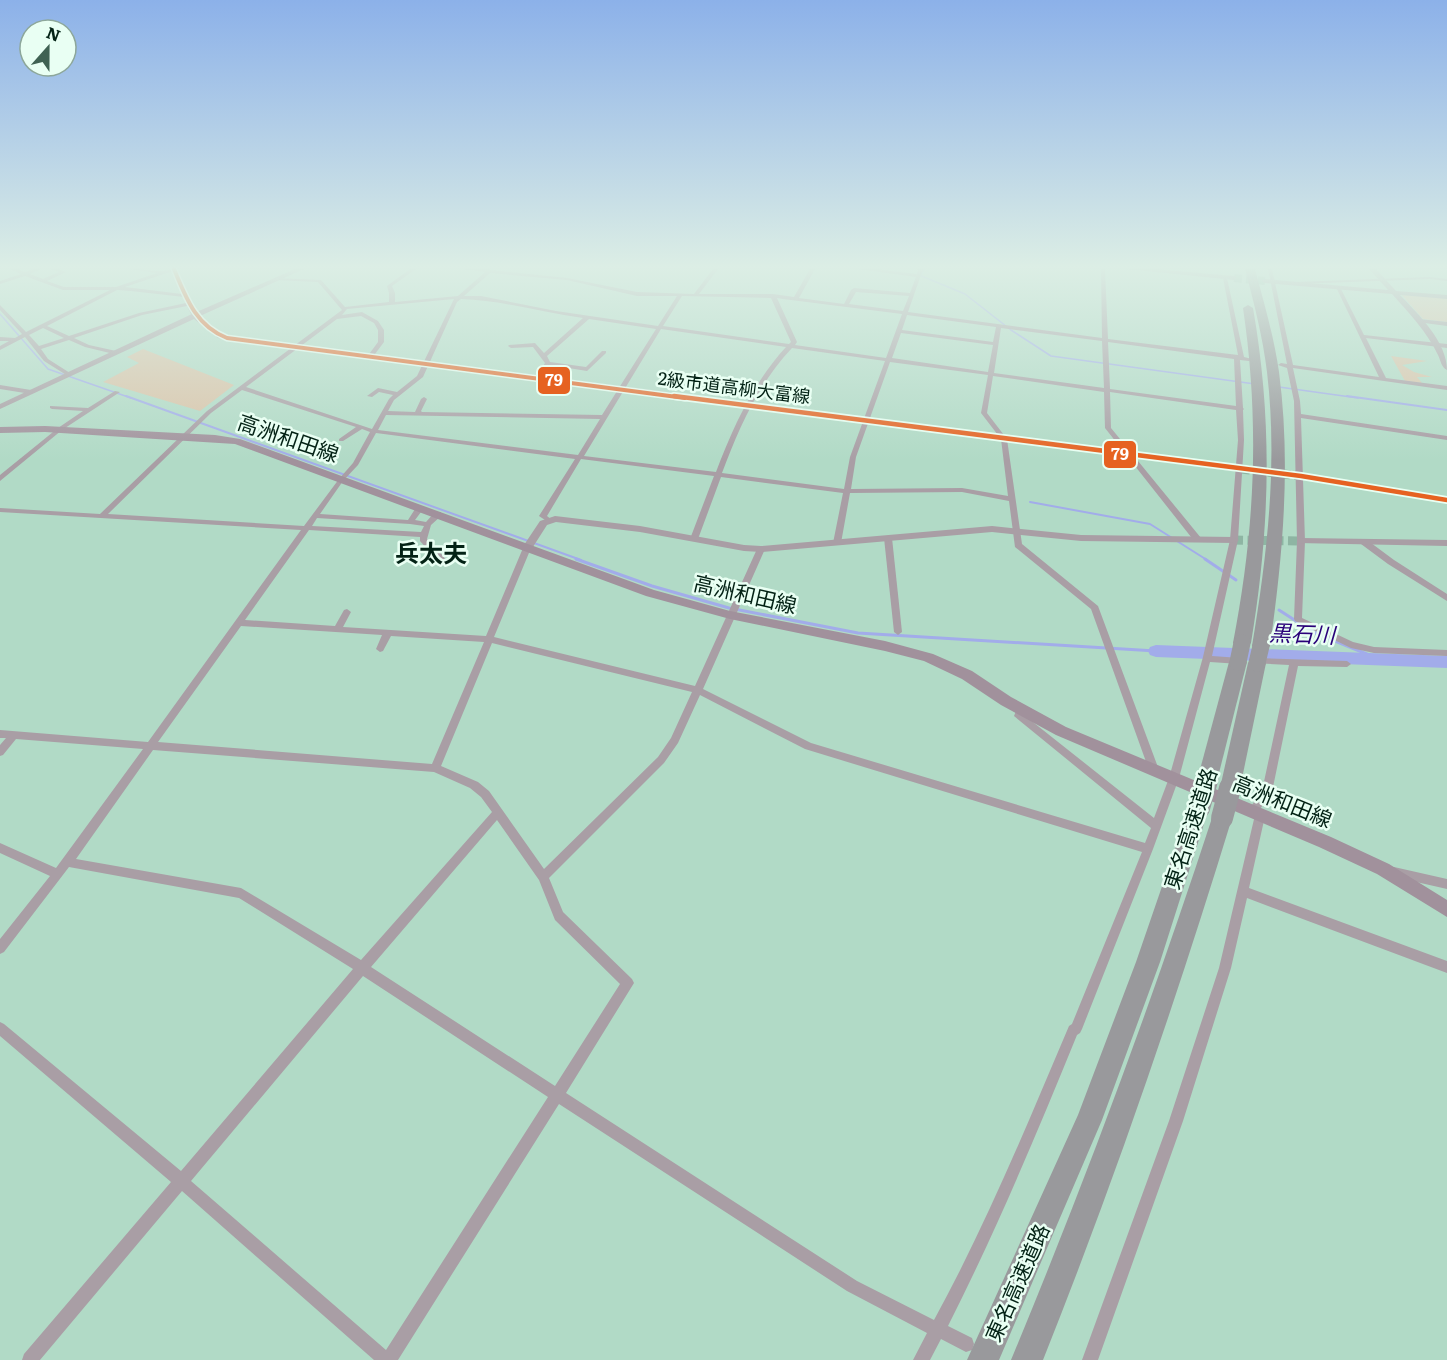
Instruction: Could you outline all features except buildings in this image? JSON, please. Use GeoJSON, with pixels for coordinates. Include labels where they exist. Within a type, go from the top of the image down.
{"type":"FeatureCollection","features":[{"type":"Feature","properties":{"kind":"highway","name":"東名高速道路"},"geometry":{"type":"LineString","coordinates":[[975,1352],[1089,1120],[1148,962],[1211,813],[1208,777],[1238,662],[1249,608],[1260,516],[1262,456],[1259,378],[1249,332]]}},
{"type":"Feature","properties":{"kind":"highway","name":"東名高速道路"},"geometry":{"type":"LineString","coordinates":[[1027,1360],[1072,1252],[1173,975],[1211,813],[1261,646],[1277,520],[1278,436],[1272,370],[1264,332]]}},
{"type":"Feature","properties":{"kind":"main road","name":"高洲和田線"},"geometry":{"type":"LineString","coordinates":[[0,430],[60,429],[237,441],[650,593],[733,609],[928,657],[968,675],[1061,731],[1325,842],[1383,869],[1447,909]]}},
{"type":"Feature","properties":{"kind":"street"},"geometry":{"type":"LineString","coordinates":[[23,332],[55,368],[68,374]]}},
{"type":"Feature","properties":{"kind":"street"},"geometry":{"type":"LineString","coordinates":[[0,348],[30,332]]}},
{"type":"Feature","properties":{"kind":"street"},"geometry":{"type":"LineString","coordinates":[[56,332],[87,346],[114,352]]}},
{"type":"Feature","properties":{"kind":"street"},"geometry":{"type":"LineString","coordinates":[[38,348],[85,332]]}},
{"type":"Feature","properties":{"kind":"street"},"geometry":{"type":"LineString","coordinates":[[0,407],[156,332]]}},
{"type":"Feature","properties":{"kind":"street","name":"2級市道高柳大富線"},"geometry":{"type":"LineString","coordinates":[[216,332],[221,336],[297,348],[1241,469]]}},
{"type":"Feature","properties":{"kind":"street"},"geometry":{"type":"LineString","coordinates":[[102,516],[209,412],[316,332]]}},
{"type":"Feature","properties":{"kind":"street"},"geometry":{"type":"LineString","coordinates":[[370,357],[381,342],[381,332]]}},
{"type":"Feature","properties":{"kind":"street"},"geometry":{"type":"LineString","coordinates":[[0,948],[67,862],[306,528],[341,480],[356,464],[396,394],[420,376],[440,332]]}},
{"type":"Feature","properties":{"kind":"street"},"geometry":{"type":"LineString","coordinates":[[544,356],[571,332]]}},
{"type":"Feature","properties":{"kind":"street"},"geometry":{"type":"LineString","coordinates":[[548,520],[543,516],[656,332]]}},
{"type":"Feature","properties":{"kind":"street"},"geometry":{"type":"LineString","coordinates":[[692,332],[1241,409]]}},
{"type":"Feature","properties":{"kind":"street"},"geometry":{"type":"LineString","coordinates":[[694,539],[747,405],[773,364],[794,342],[790,332]]}},
{"type":"Feature","properties":{"kind":"street"},"geometry":{"type":"LineString","coordinates":[[837,543],[853,457],[897,332]]}},
{"type":"Feature","properties":{"kind":"street"},"geometry":{"type":"LineString","coordinates":[[908,332],[997,344]]}},
{"type":"Feature","properties":{"kind":"street"},"geometry":{"type":"LineString","coordinates":[[998,332],[984,413],[1004,439],[1018,545],[1095,608],[1154,770]]}},
{"type":"Feature","properties":{"kind":"street"},"geometry":{"type":"LineString","coordinates":[[1048,332],[1249,358]]}},
{"type":"Feature","properties":{"kind":"street"},"geometry":{"type":"LineString","coordinates":[[1106,332],[1108,428],[1198,540]]}},
{"type":"Feature","properties":{"kind":"street"},"geometry":{"type":"LineString","coordinates":[[921,1360],[999,1208],[1073,1030],[1076,1029],[1174,778],[1207,658],[1234,540],[1241,469],[1239,357],[1235,332]]}},
{"type":"Feature","properties":{"kind":"street"},"geometry":{"type":"LineString","coordinates":[[1282,332],[1291,367],[1298,416],[1301,476],[1298,619],[1351,645],[1374,650],[1447,653]]}},
{"type":"Feature","properties":{"kind":"street"},"geometry":{"type":"LineString","coordinates":[[1360,332],[1384,380]]}},
{"type":"Feature","properties":{"kind":"street"},"geometry":{"type":"LineString","coordinates":[[1427,332],[1447,368]]}},
{"type":"Feature","properties":{"kind":"street"},"geometry":{"type":"LineString","coordinates":[[1362,336],[1447,346]]}},
{"type":"Feature","properties":{"kind":"street"},"geometry":{"type":"LineString","coordinates":[[0,339],[16,340]]}},
{"type":"Feature","properties":{"kind":"street"},"geometry":{"type":"LineString","coordinates":[[511,346],[535,345],[548,363]]}},
{"type":"Feature","properties":{"kind":"street"},"geometry":{"type":"LineString","coordinates":[[548,363],[587,369],[604,352]]}},
{"type":"Feature","properties":{"kind":"street"},"geometry":{"type":"LineString","coordinates":[[538,379],[548,363]]}},
{"type":"Feature","properties":{"kind":"street"},"geometry":{"type":"LineString","coordinates":[[1281,365],[1447,388]]}},
{"type":"Feature","properties":{"kind":"street"},"geometry":{"type":"LineString","coordinates":[[0,387],[31,392]]}},
{"type":"Feature","properties":{"kind":"street"},"geometry":{"type":"LineString","coordinates":[[242,388],[373,432],[846,491],[962,490],[1011,499]]}},
{"type":"Feature","properties":{"kind":"street"},"geometry":{"type":"LineString","coordinates":[[370,396],[378,390],[396,394]]}},
{"type":"Feature","properties":{"kind":"street"},"geometry":{"type":"LineString","coordinates":[[0,479],[60,429],[117,392]]}},
{"type":"Feature","properties":{"kind":"street"},"geometry":{"type":"LineString","coordinates":[[421,414],[418,411],[424,399]]}},
{"type":"Feature","properties":{"kind":"street"},"geometry":{"type":"LineString","coordinates":[[52,407],[89,410]]}},
{"type":"Feature","properties":{"kind":"street"},"geometry":{"type":"LineString","coordinates":[[332,418],[344,411]]}},
{"type":"Feature","properties":{"kind":"street"},"geometry":{"type":"LineString","coordinates":[[385,414],[604,417]]}},
{"type":"Feature","properties":{"kind":"street"},"geometry":{"type":"LineString","coordinates":[[1298,416],[1447,438]]}},
{"type":"Feature","properties":{"kind":"street"},"geometry":{"type":"LineString","coordinates":[[341,440],[361,427]]}},
{"type":"Feature","properties":{"kind":"street"},"geometry":{"type":"LineString","coordinates":[[1301,476],[1447,500]]}},
{"type":"Feature","properties":{"kind":"street"},"geometry":{"type":"LineString","coordinates":[[410,522],[420,508]]}},
{"type":"Feature","properties":{"kind":"street"},"geometry":{"type":"LineString","coordinates":[[0,510],[424,535]]}},
{"type":"Feature","properties":{"kind":"street"},"geometry":{"type":"LineString","coordinates":[[438,514],[428,524],[423,539],[441,559]]}},
{"type":"Feature","properties":{"kind":"street"},"geometry":{"type":"LineString","coordinates":[[315,516],[428,524]]}},
{"type":"Feature","properties":{"kind":"street"},"geometry":{"type":"LineString","coordinates":[[435,768],[527,548],[543,523],[548,520],[640,529],[761,549],[992,530],[1082,538],[1234,540]]}},
{"type":"Feature","properties":{"kind":"street"},"geometry":{"type":"LineString","coordinates":[[888,538],[898,632]]}},
{"type":"Feature","properties":{"kind":"street"},"geometry":{"type":"LineString","coordinates":[[1301,541],[1447,543]]}},
{"type":"Feature","properties":{"kind":"street"},"geometry":{"type":"LineString","coordinates":[[1364,542],[1390,562],[1447,598]]}},
{"type":"Feature","properties":{"kind":"street"},"geometry":{"type":"LineString","coordinates":[[543,877],[661,760],[675,740],[761,549]]}},
{"type":"Feature","properties":{"kind":"street"},"geometry":{"type":"LineString","coordinates":[[338,629],[347,612]]}},
{"type":"Feature","properties":{"kind":"street"},"geometry":{"type":"LineString","coordinates":[[239,623],[489,639],[697,690],[808,746],[1148,849]]}},
{"type":"Feature","properties":{"kind":"street"},"geometry":{"type":"LineString","coordinates":[[380,649],[388,632]]}},
{"type":"Feature","properties":{"kind":"street"},"geometry":{"type":"LineString","coordinates":[[1207,658],[1347,664]]}},
{"type":"Feature","properties":{"kind":"street"},"geometry":{"type":"LineString","coordinates":[[1089,1360],[1176,1121],[1225,968],[1243,891],[1256,814],[1267,792],[1294,663]]}},
{"type":"Feature","properties":{"kind":"street"},"geometry":{"type":"LineString","coordinates":[[1021,709],[1019,716],[1156,826]]}},
{"type":"Feature","properties":{"kind":"street"},"geometry":{"type":"LineString","coordinates":[[0,734],[435,768],[474,785],[485,794],[543,877],[559,916],[628,983],[388,1360],[0,1028]]}},
{"type":"Feature","properties":{"kind":"street"},"geometry":{"type":"LineString","coordinates":[[0,752],[14,735]]}},
{"type":"Feature","properties":{"kind":"street"},"geometry":{"type":"LineString","coordinates":[[30,1360],[362,968],[498,812]]}},
{"type":"Feature","properties":{"kind":"street"},"geometry":{"type":"LineString","coordinates":[[0,848],[57,874]]}},
{"type":"Feature","properties":{"kind":"street"},"geometry":{"type":"LineString","coordinates":[[67,862],[241,893],[362,968],[852,1286],[938,1330],[975,1352]]}},
{"type":"Feature","properties":{"kind":"street"},"geometry":{"type":"LineString","coordinates":[[1383,869],[1447,884]]}},
{"type":"Feature","properties":{"kind":"street"},"geometry":{"type":"LineString","coordinates":[[1243,891],[1447,966]]}},
{"type":"Feature","properties":{"kind":"shaded area"},"geometry":{"type":"Polygon","coordinates":[[[143,349],[234,385],[200,411],[103,382],[139,363],[127,357],[143,349]]]}},
{"type":"Feature","properties":{"kind":"shaded area"},"geometry":{"type":"Polygon","coordinates":[[[1391,356],[1427,361],[1402,365],[1414,372],[1432,377],[1417,377],[1422,383],[1405,381],[1391,356]]]}},
{"type":"Feature","properties":{"kind":"waterway"},"geometry":{"type":"LineString","coordinates":[[16,332],[48,369],[131,398]]}},
{"type":"Feature","properties":{"kind":"waterway"},"geometry":{"type":"LineString","coordinates":[[1015,332],[1051,356],[1255,384]]}},
{"type":"Feature","properties":{"kind":"waterway"},"geometry":{"type":"LineString","coordinates":[[1279,387],[1358,398]]}},
{"type":"Feature","properties":{"kind":"waterway"},"geometry":{"type":"LineString","coordinates":[[126,396],[581,560]]}},
{"type":"Feature","properties":{"kind":"waterway"},"geometry":{"type":"LineString","coordinates":[[1347,396],[1447,410]]}},
{"type":"Feature","properties":{"kind":"waterway"},"geometry":{"type":"LineString","coordinates":[[1030,502],[1150,524],[1207,560]]}},
{"type":"Feature","properties":{"kind":"waterway"},"geometry":{"type":"LineString","coordinates":[[576,559],[652,586],[729,608],[858,633],[1156,651]]}},
{"type":"Feature","properties":{"kind":"waterway"},"geometry":{"type":"LineString","coordinates":[[1205,559],[1236,580]]}},
{"type":"Feature","properties":{"kind":"waterway"},"geometry":{"type":"LineString","coordinates":[[1279,610],[1313,632],[1379,659]]}},
{"type":"Feature","properties":{"kind":"waterway","name":"黒石川"},"geometry":{"type":"LineString","coordinates":[[1156,651],[1447,662]]}},
{"type":"Feature","properties":{"kind":"tunnel"},"geometry":{"type":"LineString","coordinates":[[1241,469],[1301,476]]}},
{"type":"Feature","properties":{"kind":"tunnel"},"geometry":{"type":"LineString","coordinates":[[1234,540],[1301,541]]}},
{"type":"Feature","properties":{"kind":"transit line","name":"79"},"geometry":{"type":"LineString","coordinates":[[214,332],[227,338],[1131,456],[1301,476],[1447,500]]}},
{"type":"Feature","properties":{"kind":"district","name":"兵太夫"},"geometry":{"type":"Point","coordinates":[431,554]}}]}
